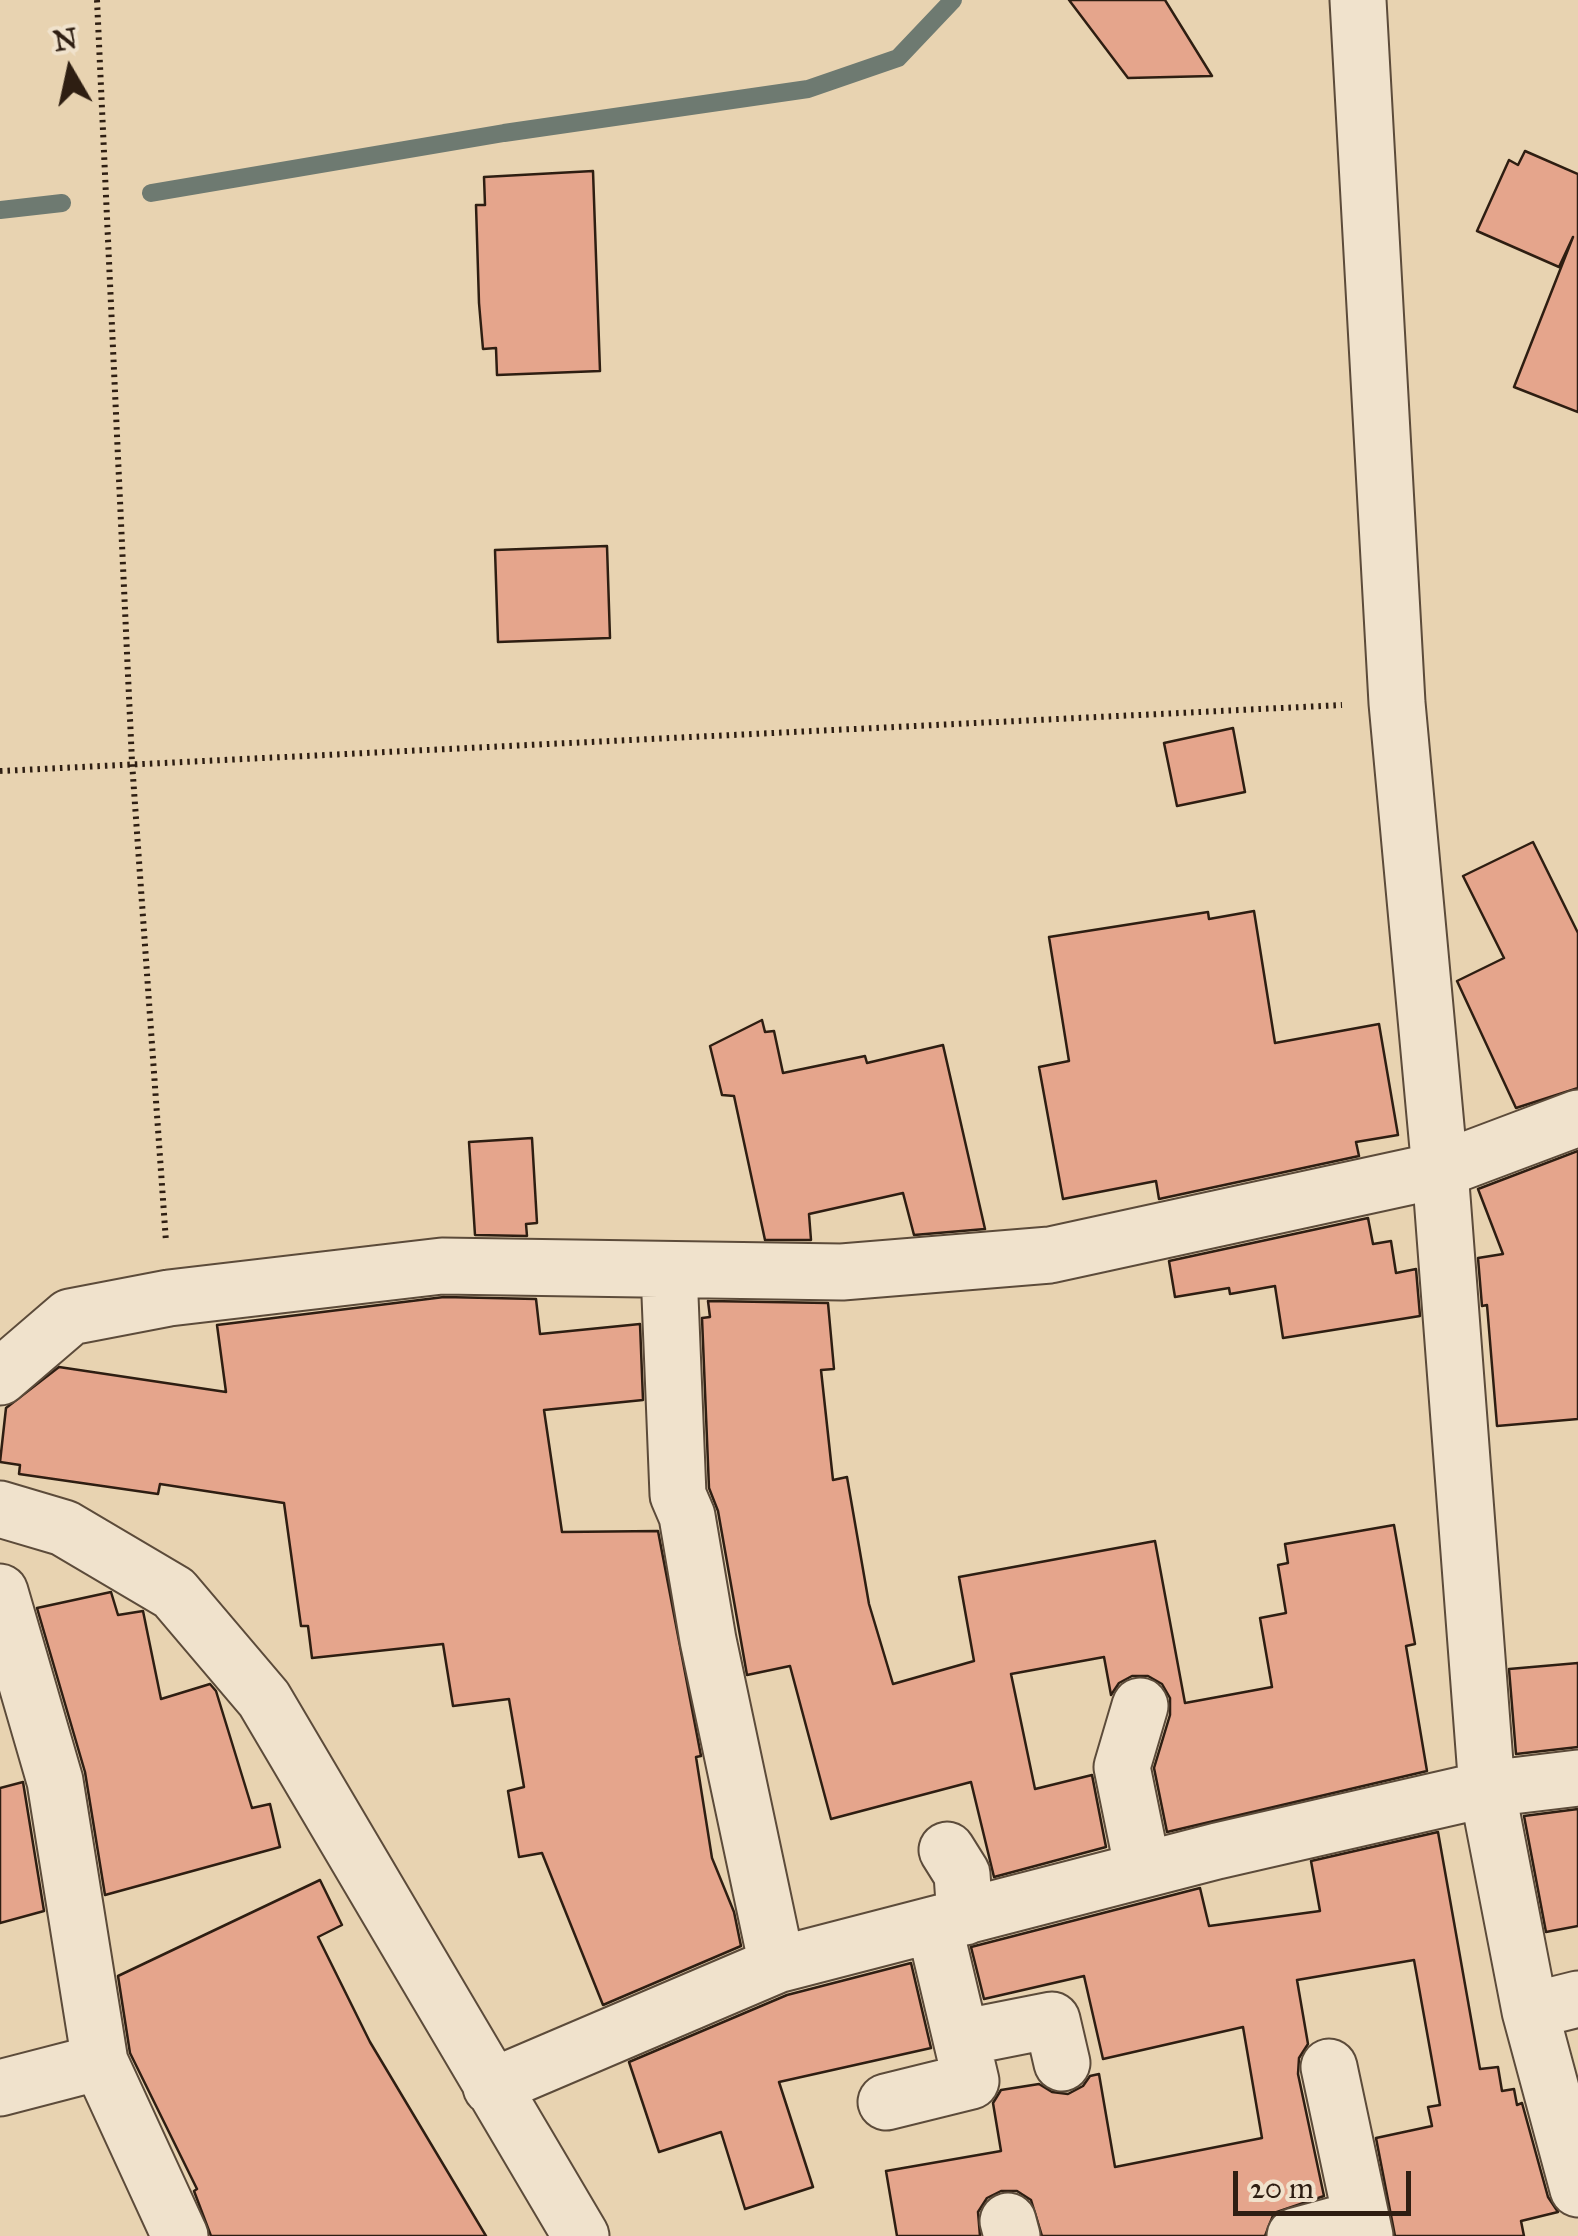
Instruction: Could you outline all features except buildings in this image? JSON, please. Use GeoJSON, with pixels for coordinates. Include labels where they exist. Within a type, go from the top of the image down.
{"type":"FeatureCollection","features":[{"type":"Feature","properties":{"kind":"street"},"geometry":{"type":"LineString","coordinates":[[1358,0],[1397,703],[1440,1170],[1487,1789],[1554,2005],[1578,2189]]}},
{"type":"Feature","properties":{"kind":"street"},"geometry":{"type":"LineString","coordinates":[[0,1377],[70,1317],[170,1298],[442,1266],[842,1272],[1050,1255],[1440,1170],[1578,1118]]}},
{"type":"Feature","properties":{"kind":"street"},"geometry":{"type":"LineString","coordinates":[[669,1271],[678,1495],[687,1516],[778,1966]]}},
{"type":"Feature","properties":{"kind":"street"},"geometry":{"type":"LineString","coordinates":[[0,1508],[64,1528],[174,1593],[264,1698],[581,2236]]}},
{"type":"Feature","properties":{"kind":"street"},"geometry":{"type":"LineString","coordinates":[[0,1592],[55,1781],[100,2062],[180,2236]]}},
{"type":"Feature","properties":{"kind":"street"},"geometry":{"type":"LineString","coordinates":[[1140,1706],[1122,1767],[1143,1870]]}},
{"type":"Feature","properties":{"kind":"street"},"geometry":{"type":"LineString","coordinates":[[492,2087],[778,1966],[1143,1870],[1487,1789],[1578,1778]]}},
{"type":"Feature","properties":{"kind":"street"},"geometry":{"type":"LineString","coordinates":[[886,2102],[971,2081],[961,2038],[949,1921],[962,1874],[947,1850]]}},
{"type":"Feature","properties":{"kind":"street"},"geometry":{"type":"LineString","coordinates":[[961,2038],[1052,2020],[1062,2063]]}},
{"type":"Feature","properties":{"kind":"street"},"geometry":{"type":"LineString","coordinates":[[0,2088],[100,2062]]}},
{"type":"Feature","properties":{"kind":"street"},"geometry":{"type":"LineString","coordinates":[[1295,2236],[1363,2227],[1329,2066]]}},
{"type":"Feature","properties":{"kind":"path"},"geometry":{"type":"LineString","coordinates":[[98,0],[132,762],[170,1298]]}},
{"type":"Feature","properties":{"kind":"path"},"geometry":{"type":"LineString","coordinates":[[0,771],[1397,703]]}},
{"type":"Feature","properties":{"kind":"waterway"},"geometry":{"type":"LineString","coordinates":[[151,193],[504,133],[808,89],[898,58],[953,0]]}},
{"type":"Feature","properties":{"kind":"waterway"},"geometry":{"type":"LineString","coordinates":[[0,210],[62,203]]}}]}
